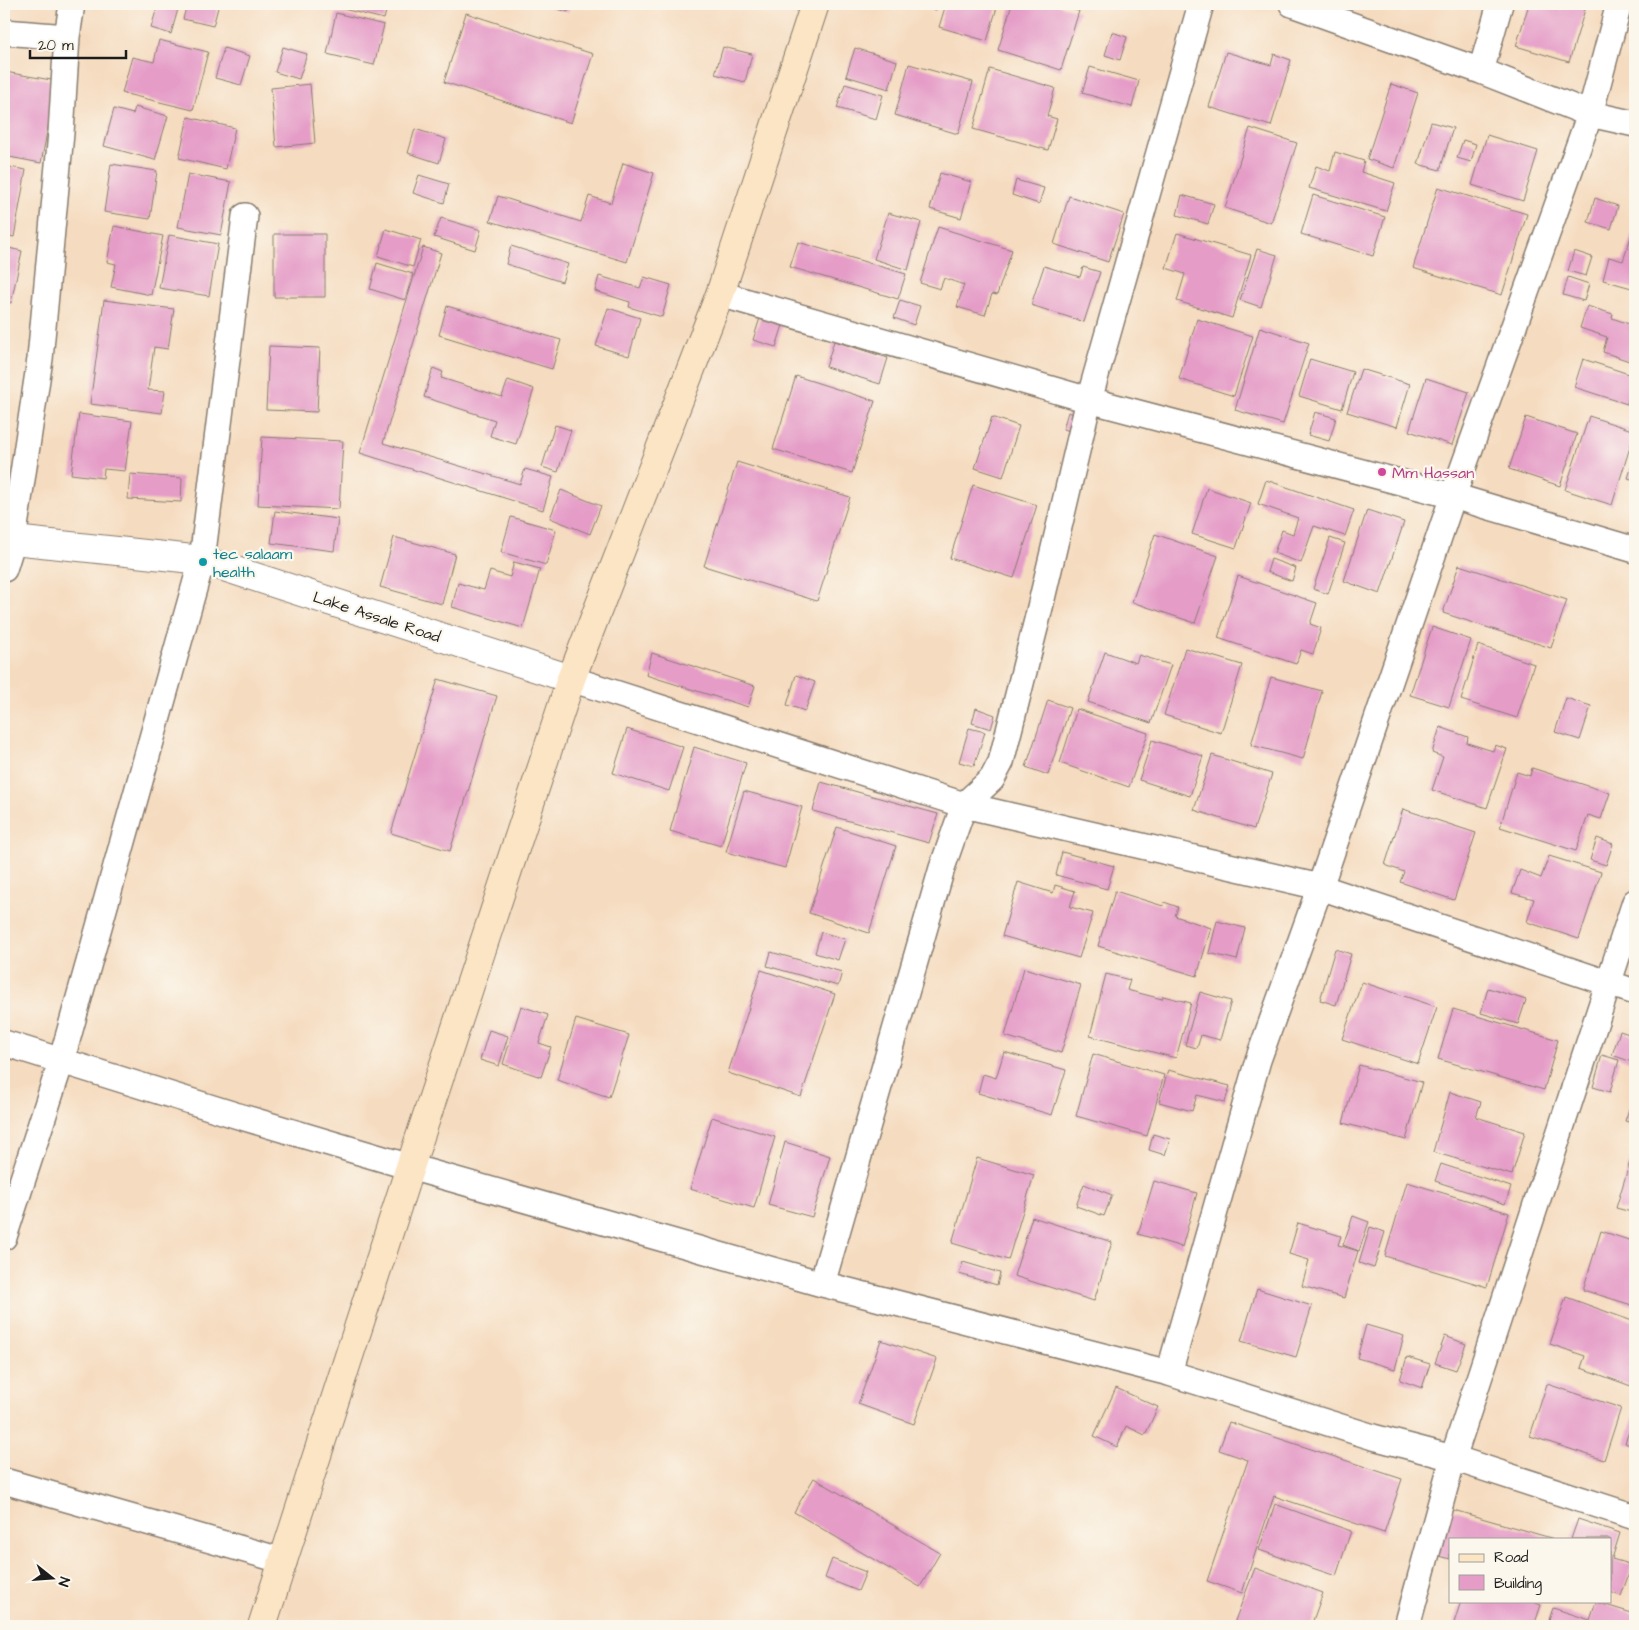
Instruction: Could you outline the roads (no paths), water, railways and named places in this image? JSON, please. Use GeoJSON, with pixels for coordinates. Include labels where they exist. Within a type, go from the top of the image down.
{"type":"FeatureCollection","features":[{"type":"Feature","properties":{"kind":"main road"},"geometry":{"type":"LineString","coordinates":[[262,1626],[410,1167],[571,678],[720,294],[815,4]]}},
{"type":"Feature","properties":{"kind":"street"},"geometry":{"type":"LineString","coordinates":[[4,569],[40,359],[61,133],[67,38],[72,4]]}},
{"type":"Feature","properties":{"kind":"street"},"geometry":{"type":"LineString","coordinates":[[822,1284],[942,868],[964,805],[992,779],[1001,762],[1037,620],[1088,400],[1201,4]]}},
{"type":"Feature","properties":{"kind":"street"},"geometry":{"type":"LineString","coordinates":[[1292,4],[1481,70],[1590,114],[1635,124]]}},
{"type":"Feature","properties":{"kind":"street"},"geometry":{"type":"LineString","coordinates":[[1481,70],[1500,4]]}},
{"type":"Feature","properties":{"kind":"street"},"geometry":{"type":"LineString","coordinates":[[1169,1373],[1258,1060],[1320,887],[1452,496],[1590,114],[1619,4]]}},
{"type":"Feature","properties":{"kind":"street"},"geometry":{"type":"LineString","coordinates":[[4,32],[67,38]]}},
{"type":"Feature","properties":{"kind":"street"},"geometry":{"type":"LineString","coordinates":[[4,1237],[61,1062],[202,560],[245,216]]}},
{"type":"Feature","properties":{"kind":"street"},"geometry":{"type":"LineString","coordinates":[[720,294],[1088,400],[1452,496],[1635,550]]}},
{"type":"Feature","properties":{"kind":"street","name":"Lake Assale Road"},"geometry":{"type":"LineString","coordinates":[[9,539],[202,560],[571,678]]}},
{"type":"Feature","properties":{"kind":"street"},"geometry":{"type":"LineString","coordinates":[[571,678],[964,805],[1320,887],[1635,992]]}},
{"type":"Feature","properties":{"kind":"street"},"geometry":{"type":"LineString","coordinates":[[1407,1626],[1454,1458],[1635,902]]}},
{"type":"Feature","properties":{"kind":"street"},"geometry":{"type":"LineString","coordinates":[[4,1043],[61,1062],[410,1167],[822,1284],[1169,1373],[1373,1438],[1454,1458],[1635,1517]]}},
{"type":"Feature","properties":{"kind":"street"},"geometry":{"type":"LineString","coordinates":[[4,1481],[284,1560]]}},
{"type":"Feature","properties":{"kind":"place","name":"Mm Hassan"},"geometry":{"type":"Point","coordinates":[1382,472]}},
{"type":"Feature","properties":{"kind":"place","name":"tec salaam health"},"geometry":{"type":"Point","coordinates":[203,562]}}]}
